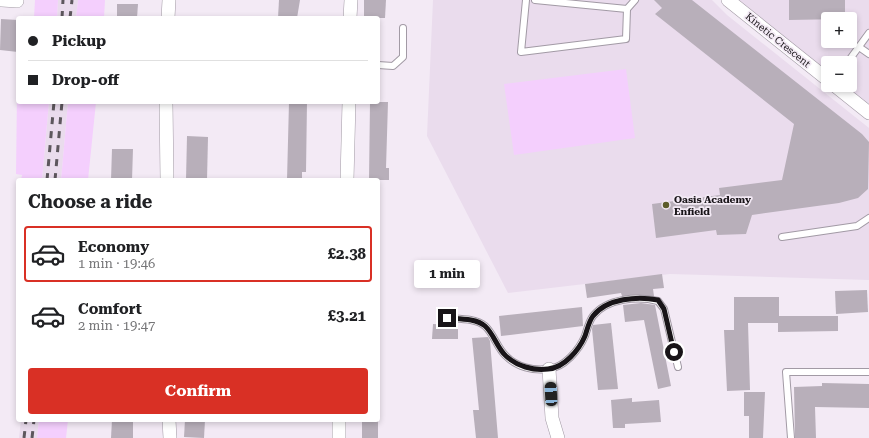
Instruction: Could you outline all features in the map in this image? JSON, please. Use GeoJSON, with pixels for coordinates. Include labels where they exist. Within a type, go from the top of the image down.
{"type":"FeatureCollection","features":[{"type":"Feature","properties":{"kind":"street"},"geometry":{"type":"LineString","coordinates":[[2,0],[17,1]]}},
{"type":"Feature","properties":{"kind":"street"},"geometry":{"type":"LineString","coordinates":[[168,16],[169,0]]}},
{"type":"Feature","properties":{"kind":"street"},"geometry":{"type":"LineString","coordinates":[[350,16],[351,0]]}},
{"type":"Feature","properties":{"kind":"street","name":"Kinetic Crescent"},"geometry":{"type":"LineString","coordinates":[[728,0],[821,74]]}},
{"type":"Feature","properties":{"kind":"street"},"geometry":{"type":"LineString","coordinates":[[843,92],[869,113]]}},
{"type":"Feature","properties":{"kind":"street"},"geometry":{"type":"LineString","coordinates":[[166,104],[167,178]]}},
{"type":"Feature","properties":{"kind":"street"},"geometry":{"type":"LineString","coordinates":[[347,178],[349,104]]}},
{"type":"Feature","properties":{"kind":"street"},"geometry":{"type":"LineString","coordinates":[[549,369],[552,418],[558,438]]}},
{"type":"Feature","properties":{"kind":"street"},"geometry":{"type":"LineString","coordinates":[[170,422],[170,438]]}},
{"type":"Feature","properties":{"kind":"street"},"geometry":{"type":"LineString","coordinates":[[338,438],[339,422]]}},
{"type":"Feature","properties":{"kind":"lane"},"geometry":{"type":"LineString","coordinates":[[526,0],[521,52],[626,39],[626,9],[635,0]]}},
{"type":"Feature","properties":{"kind":"lane"},"geometry":{"type":"LineString","coordinates":[[535,0],[626,9]]}},
{"type":"Feature","properties":{"kind":"lane"},"geometry":{"type":"LineString","coordinates":[[380,65],[393,66],[403,57],[403,28]]}},
{"type":"Feature","properties":{"kind":"lane"},"geometry":{"type":"LineString","coordinates":[[852,56],[869,33]]}},
{"type":"Feature","properties":{"kind":"lane"},"geometry":{"type":"LineString","coordinates":[[859,47],[869,54]]}},
{"type":"Feature","properties":{"kind":"lane"},"geometry":{"type":"LineString","coordinates":[[782,237],[857,226],[869,218]]}},
{"type":"Feature","properties":{"kind":"lane"},"geometry":{"type":"LineString","coordinates":[[447,318],[469,320],[484,325],[506,356],[519,365],[531,369],[549,369],[562,364],[574,354],[584,338],[593,316],[602,308],[633,298],[658,300],[664,309],[678,367]]}},
{"type":"Feature","properties":{"kind":"lane"},"geometry":{"type":"LineString","coordinates":[[791,438],[786,372],[869,372]]}},
{"type":"Feature","properties":{"kind":"shaded area"},"geometry":{"type":"Polygon","coordinates":[[[35,0],[58,0],[57,16],[34,16],[35,0]]]}},
{"type":"Feature","properties":{"kind":"shaded area"},"geometry":{"type":"Polygon","coordinates":[[[58,0],[78,0],[76,16],[57,16],[58,0]]]}},
{"type":"Feature","properties":{"kind":"shaded area"},"geometry":{"type":"Polygon","coordinates":[[[78,0],[105,0],[104,16],[76,16],[78,0]]]}},
{"type":"Feature","properties":{"kind":"shaded area","name":"Oasis Academy Enfield"},"geometry":{"type":"Polygon","coordinates":[[[433,0],[712,0],[727,15],[821,90],[821,92],[824,92],[869,128],[869,280],[670,274],[508,293],[427,136],[433,0]]]}},
{"type":"Feature","properties":{"kind":"shaded area"},"geometry":{"type":"Polygon","coordinates":[[[730,0],[869,0],[869,104],[853,92],[857,92],[857,56],[821,56],[821,68],[730,0]]]}},
{"type":"Feature","properties":{"kind":"shaded area"},"geometry":{"type":"Polygon","coordinates":[[[626,69],[635,138],[514,155],[504,84],[626,69]]]}},
{"type":"Feature","properties":{"kind":"shaded area"},"geometry":{"type":"Polygon","coordinates":[[[17,104],[49,104],[42,178],[21,178],[22,175],[16,174],[17,104]]]}},
{"type":"Feature","properties":{"kind":"shaded area"},"geometry":{"type":"Polygon","coordinates":[[[49,104],[68,104],[61,178],[42,178],[49,104]]]}},
{"type":"Feature","properties":{"kind":"shaded area"},"geometry":{"type":"Polygon","coordinates":[[[68,104],[96,104],[88,178],[61,178],[68,104]]]}},
{"type":"Feature","properties":{"kind":"shaded area"},"geometry":{"type":"Polygon","coordinates":[[[21,422],[39,422],[37,438],[19,438],[21,422]]]}},
{"type":"Feature","properties":{"kind":"shaded area"},"geometry":{"type":"Polygon","coordinates":[[[39,422],[68,422],[66,438],[37,438],[39,422]]]}},
{"type":"Feature","properties":{"kind":"building"},"geometry":{"type":"Polygon","coordinates":[[[279,0],[300,0],[297,16],[278,16],[279,0]]]}},
{"type":"Feature","properties":{"kind":"building"},"geometry":{"type":"Polygon","coordinates":[[[364,0],[386,0],[385,18],[380,18],[380,16],[364,16],[364,0]]]}},
{"type":"Feature","properties":{"kind":"building"},"geometry":{"type":"Polygon","coordinates":[[[654,0],[692,0],[862,134],[869,142],[868,189],[858,198],[839,203],[752,215],[746,234],[717,235],[716,230],[656,238],[652,204],[720,195],[719,188],[782,180],[794,124],[655,14],[662,8],[654,0]]]}},
{"type":"Feature","properties":{"kind":"building"},"geometry":{"type":"Polygon","coordinates":[[[789,0],[845,0],[845,12],[821,12],[821,19],[789,20],[789,0]]]}},
{"type":"Feature","properties":{"kind":"building"},"geometry":{"type":"Polygon","coordinates":[[[117,4],[138,4],[137,16],[117,16],[117,4]]]}},
{"type":"Feature","properties":{"kind":"building"},"geometry":{"type":"Polygon","coordinates":[[[1,19],[16,20],[16,52],[0,50],[1,19]]]}},
{"type":"Feature","properties":{"kind":"building"},"geometry":{"type":"Polygon","coordinates":[[[388,102],[386,168],[389,168],[389,180],[369,178],[370,104],[388,102]]]}},
{"type":"Feature","properties":{"kind":"building"},"geometry":{"type":"Polygon","coordinates":[[[289,104],[307,104],[306,172],[302,172],[302,178],[287,178],[289,104]]]}},
{"type":"Feature","properties":{"kind":"building"},"geometry":{"type":"Polygon","coordinates":[[[187,136],[208,137],[207,178],[186,178],[187,136]]]}},
{"type":"Feature","properties":{"kind":"building"},"geometry":{"type":"Polygon","coordinates":[[[112,149],[133,149],[132,178],[111,178],[112,149]]]}},
{"type":"Feature","properties":{"kind":"building"},"geometry":{"type":"Polygon","coordinates":[[[662,274],[664,288],[653,289],[654,296],[622,296],[621,293],[587,298],[585,284],[662,274]]]}},
{"type":"Feature","properties":{"kind":"building"},"geometry":{"type":"Polygon","coordinates":[[[867,290],[868,312],[836,314],[835,291],[867,290]]]}},
{"type":"Feature","properties":{"kind":"building"},"geometry":{"type":"Polygon","coordinates":[[[734,297],[779,297],[779,316],[838,316],[838,331],[778,332],[778,323],[748,323],[750,390],[727,391],[724,330],[734,330],[734,297]]]}},
{"type":"Feature","properties":{"kind":"building"},"geometry":{"type":"Polygon","coordinates":[[[641,303],[655,305],[671,386],[658,389],[644,320],[625,322],[623,305],[641,303]]]}},
{"type":"Feature","properties":{"kind":"building"},"geometry":{"type":"Polygon","coordinates":[[[582,307],[583,326],[501,336],[499,316],[582,307]]]}},
{"type":"Feature","properties":{"kind":"building"},"geometry":{"type":"Polygon","coordinates":[[[611,323],[618,389],[598,390],[592,329],[593,325],[611,323]]]}},
{"type":"Feature","properties":{"kind":"building"},"geometry":{"type":"Polygon","coordinates":[[[433,324],[458,325],[458,339],[432,339],[433,324]]]}},
{"type":"Feature","properties":{"kind":"building"},"geometry":{"type":"Polygon","coordinates":[[[488,337],[490,341],[498,438],[476,438],[473,410],[479,410],[472,338],[488,337]]]}},
{"type":"Feature","properties":{"kind":"building"},"geometry":{"type":"Polygon","coordinates":[[[822,383],[869,384],[869,408],[815,407],[816,438],[795,438],[794,387],[822,386],[822,383]]]}},
{"type":"Feature","properties":{"kind":"building"},"geometry":{"type":"Polygon","coordinates":[[[744,392],[765,392],[763,438],[749,438],[749,416],[744,416],[744,392]]]}},
{"type":"Feature","properties":{"kind":"building"},"geometry":{"type":"Polygon","coordinates":[[[632,398],[632,402],[659,400],[661,422],[625,424],[625,428],[613,428],[611,400],[632,398]]]}},
{"type":"Feature","properties":{"kind":"building"},"geometry":{"type":"Polygon","coordinates":[[[112,422],[133,422],[133,438],[111,438],[112,422]]]}},
{"type":"Feature","properties":{"kind":"building"},"geometry":{"type":"Polygon","coordinates":[[[185,422],[205,422],[204,438],[184,437],[185,422]]]}},
{"type":"Feature","properties":{"kind":"building"},"geometry":{"type":"Polygon","coordinates":[[[362,422],[378,422],[378,438],[362,438],[362,422]]]}},
{"type":"Feature","properties":{"kind":"railway"},"geometry":{"type":"LineString","coordinates":[[62,16],[63,0]]}},
{"type":"Feature","properties":{"kind":"railway"},"geometry":{"type":"LineString","coordinates":[[70,16],[72,0]]}},
{"type":"Feature","properties":{"kind":"railway"},"geometry":{"type":"LineString","coordinates":[[47,178],[54,104]]}},
{"type":"Feature","properties":{"kind":"railway"},"geometry":{"type":"LineString","coordinates":[[55,178],[62,104]]}},
{"type":"Feature","properties":{"kind":"railway"},"geometry":{"type":"LineString","coordinates":[[24,438],[26,422]]}},
{"type":"Feature","properties":{"kind":"railway"},"geometry":{"type":"LineString","coordinates":[[32,438],[34,422]]}},
{"type":"Feature","properties":{"kind":"place","name":"Oasis Academy Enfield"},"geometry":{"type":"Point","coordinates":[666,205]}},
{"type":"Feature","properties":{"kind":"route"},"geometry":{"type":"LineString","coordinates":[[447,318],[469,320],[484,325],[506,356],[519,365],[531,369],[549,369],[562,364],[574,354],[584,338],[593,316],[602,308],[633,298],[647,298],[658,300],[664,309],[674,352]]}}]}
